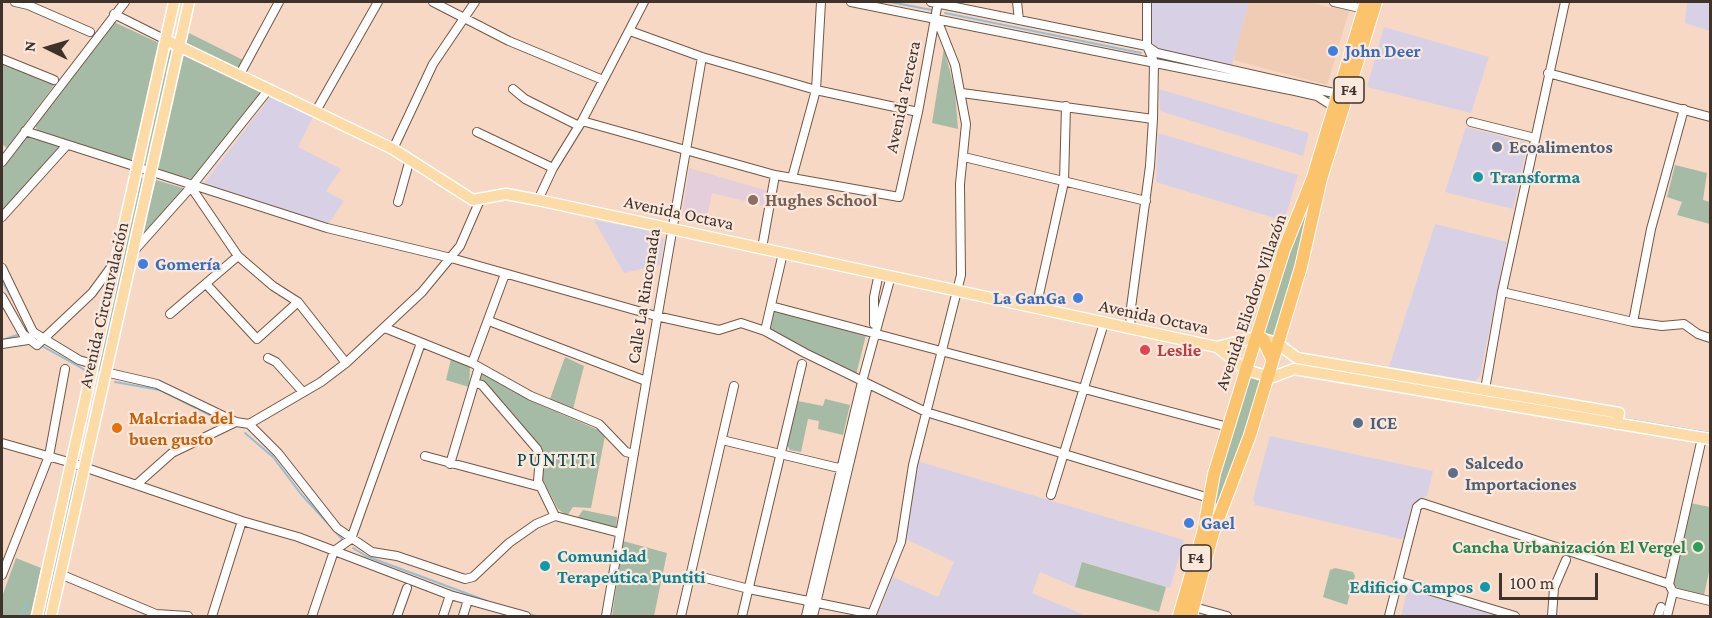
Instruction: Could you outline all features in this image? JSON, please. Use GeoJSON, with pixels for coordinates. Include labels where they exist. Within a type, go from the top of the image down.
{"type":"FeatureCollection","features":[{"type":"Feature","properties":{"kind":"highway","name":"Avenida Eliodoro Villazón"},"geometry":{"type":"LineString","coordinates":[[1192,612],[1213,533],[1250,435],[1264,375],[1272,359],[1282,347],[1321,179],[1376,2]]}},
{"type":"Feature","properties":{"kind":"highway","name":"Avenida Eliodoro Villazón"},"geometry":{"type":"LineString","coordinates":[[1179,616],[1203,533],[1209,498],[1242,366],[1251,353],[1284,250],[1313,177],[1365,5]]}},
{"type":"Feature","properties":{"kind":"highway"},"geometry":{"type":"LineString","coordinates":[[1255,338],[1272,359]]}},
{"type":"Feature","properties":{"kind":"highway"},"geometry":{"type":"LineString","coordinates":[[1251,353],[1264,375]]}},
{"type":"Feature","properties":{"kind":"main road","name":"Avenida Circunvalación"},"geometry":{"type":"LineString","coordinates":[[37,616],[174,2]]}},
{"type":"Feature","properties":{"kind":"main road","name":"Avenida Circunvalación"},"geometry":{"type":"LineString","coordinates":[[51,616],[189,2]]}},
{"type":"Feature","properties":{"kind":"main road"},"geometry":{"type":"LineString","coordinates":[[166,40],[393,149],[465,196],[480,200]]}},
{"type":"Feature","properties":{"kind":"main road","name":"Avenida Octava"},"geometry":{"type":"LineString","coordinates":[[480,200],[506,194],[538,200],[1217,347],[1255,338]]}},
{"type":"Feature","properties":{"kind":"main road"},"geometry":{"type":"LineString","coordinates":[[1483,397],[1297,358],[1282,347],[1255,338],[1236,352],[1242,366],[1274,377],[1294,369],[1618,418],[1706,439]]}},
{"type":"Feature","properties":{"kind":"main road","name":"Avenida Octava"},"geometry":{"type":"LineString","coordinates":[[1217,347],[1242,366]]}},
{"type":"Feature","properties":{"kind":"main road"},"geometry":{"type":"LineString","coordinates":[[1282,347],[1288,362],[1282,373]]}},
{"type":"Feature","properties":{"kind":"street"},"geometry":{"type":"LineString","coordinates":[[15,2],[90,32]]}},
{"type":"Feature","properties":{"kind":"street"},"geometry":{"type":"LineString","coordinates":[[2,162],[125,2]]}},
{"type":"Feature","properties":{"kind":"street"},"geometry":{"type":"LineString","coordinates":[[240,74],[279,2]]}},
{"type":"Feature","properties":{"kind":"street"},"geometry":{"type":"LineString","coordinates":[[316,111],[378,2]]}},
{"type":"Feature","properties":{"kind":"street"},"geometry":{"type":"LineString","coordinates":[[433,2],[509,41],[603,80]]}},
{"type":"Feature","properties":{"kind":"street"},"geometry":{"type":"LineString","coordinates":[[393,149],[433,64],[475,2]]}},
{"type":"Feature","properties":{"kind":"street"},"geometry":{"type":"LineString","coordinates":[[538,200],[553,168],[580,123],[644,2]]}},
{"type":"Feature","properties":{"kind":"street"},"geometry":{"type":"LineString","coordinates":[[513,89],[525,99],[580,123],[792,178],[816,90],[820,2]]}},
{"type":"Feature","properties":{"kind":"street"},"geometry":{"type":"LineString","coordinates":[[851,2],[936,17],[1306,93],[1317,96],[1334,107]]}},
{"type":"Feature","properties":{"kind":"street"},"geometry":{"type":"LineString","coordinates":[[936,2],[1147,46],[1157,53],[1338,94]]}},
{"type":"Feature","properties":{"kind":"street","name":"Avenida Tercera"},"geometry":{"type":"LineString","coordinates":[[792,178],[899,196],[918,112],[936,17],[936,2]]}},
{"type":"Feature","properties":{"kind":"street"},"geometry":{"type":"LineString","coordinates":[[1017,2],[1019,20]]}},
{"type":"Feature","properties":{"kind":"street"},"geometry":{"type":"LineString","coordinates":[[1131,329],[1130,315],[1146,201],[1153,120],[1154,62],[1147,46],[1147,2]]}},
{"type":"Feature","properties":{"kind":"street"},"geometry":{"type":"LineString","coordinates":[[1334,2],[1365,5]]}},
{"type":"Feature","properties":{"kind":"street"},"geometry":{"type":"LineString","coordinates":[[1483,397],[1502,292],[1565,2]]}},
{"type":"Feature","properties":{"kind":"street"},"geometry":{"type":"LineString","coordinates":[[114,14],[166,40]]}},
{"type":"Feature","properties":{"kind":"street"},"geometry":{"type":"LineString","coordinates":[[690,574],[872,615],[901,542],[913,465],[961,275],[960,184],[966,124],[955,65],[936,17]]}},
{"type":"Feature","properties":{"kind":"street"},"geometry":{"type":"LineString","coordinates":[[630,31],[702,57],[816,90],[918,112]]}},
{"type":"Feature","properties":{"kind":"street","name":"Calle La Rinconada"},"geometry":{"type":"LineString","coordinates":[[606,616],[702,57]]}},
{"type":"Feature","properties":{"kind":"street"},"geometry":{"type":"LineString","coordinates":[[2,59],[54,80]]}},
{"type":"Feature","properties":{"kind":"street"},"geometry":{"type":"LineString","coordinates":[[1548,73],[1710,117]]}},
{"type":"Feature","properties":{"kind":"street"},"geometry":{"type":"LineString","coordinates":[[132,253],[191,187],[270,89]]}},
{"type":"Feature","properties":{"kind":"street"},"geometry":{"type":"LineString","coordinates":[[962,93],[1153,120]]}},
{"type":"Feature","properties":{"kind":"street"},"geometry":{"type":"LineString","coordinates":[[1036,308],[1064,182],[1066,106]]}},
{"type":"Feature","properties":{"kind":"street"},"geometry":{"type":"LineString","coordinates":[[1633,322],[1651,229],[1684,110]]}},
{"type":"Feature","properties":{"kind":"street"},"geometry":{"type":"LineString","coordinates":[[1471,122],[1535,138]]}},
{"type":"Feature","properties":{"kind":"street"},"geometry":{"type":"LineString","coordinates":[[25,131],[191,187],[327,228],[451,258],[656,316],[718,330],[741,323],[765,331],[926,412],[1209,498]]}},
{"type":"Feature","properties":{"kind":"street"},"geometry":{"type":"LineString","coordinates":[[477,132],[553,168]]}},
{"type":"Feature","properties":{"kind":"street"},"geometry":{"type":"LineString","coordinates":[[2,217],[67,145]]}},
{"type":"Feature","properties":{"kind":"street"},"geometry":{"type":"LineString","coordinates":[[964,158],[1146,201]]}},
{"type":"Feature","properties":{"kind":"street"},"geometry":{"type":"LineString","coordinates":[[398,202],[410,159]]}},
{"type":"Feature","properties":{"kind":"street"},"geometry":{"type":"LineString","coordinates":[[762,248],[775,175]]}},
{"type":"Feature","properties":{"kind":"street"},"geometry":{"type":"LineString","coordinates":[[191,187],[238,256],[273,286],[298,302],[346,363]]}},
{"type":"Feature","properties":{"kind":"street"},"geometry":{"type":"LineString","coordinates":[[249,424],[321,382],[385,328],[422,292],[460,246],[480,200]]}},
{"type":"Feature","properties":{"kind":"street"},"geometry":{"type":"LineString","coordinates":[[765,331],[783,253]]}},
{"type":"Feature","properties":{"kind":"street"},"geometry":{"type":"LineString","coordinates":[[170,314],[207,285],[238,256]]}},
{"type":"Feature","properties":{"kind":"street"},"geometry":{"type":"LineString","coordinates":[[2,297],[28,340],[37,345],[92,293],[117,261]]}},
{"type":"Feature","properties":{"kind":"street"},"geometry":{"type":"LineString","coordinates":[[2,268],[33,332],[79,360],[93,364]]}},
{"type":"Feature","properties":{"kind":"street"},"geometry":{"type":"LineString","coordinates":[[874,334],[874,297],[879,273]]}},
{"type":"Feature","properties":{"kind":"street"},"geometry":{"type":"LineString","coordinates":[[450,464],[475,383],[475,365],[505,274]]}},
{"type":"Feature","properties":{"kind":"street"},"geometry":{"type":"LineString","coordinates":[[813,616],[813,603],[865,383],[874,334],[891,276]]}},
{"type":"Feature","properties":{"kind":"street"},"geometry":{"type":"LineString","coordinates":[[207,285],[257,339],[298,302]]}},
{"type":"Feature","properties":{"kind":"street"},"geometry":{"type":"LineString","coordinates":[[1502,292],[1633,322],[1662,326],[1684,324],[1698,334],[1710,338]]}},
{"type":"Feature","properties":{"kind":"street"},"geometry":{"type":"LineString","coordinates":[[771,306],[1228,427]]}},
{"type":"Feature","properties":{"kind":"street"},"geometry":{"type":"LineString","coordinates":[[489,321],[646,381]]}},
{"type":"Feature","properties":{"kind":"street"},"geometry":{"type":"LineString","coordinates":[[1051,495],[1104,323]]}},
{"type":"Feature","properties":{"kind":"street"},"geometry":{"type":"LineString","coordinates":[[385,328],[475,365],[531,396],[598,424],[626,452],[634,453]]}},
{"type":"Feature","properties":{"kind":"street"},"geometry":{"type":"LineString","coordinates":[[2,344],[28,340]]}},
{"type":"Feature","properties":{"kind":"street"},"geometry":{"type":"LineString","coordinates":[[312,616],[334,550],[351,539],[421,343]]}},
{"type":"Feature","properties":{"kind":"street"},"geometry":{"type":"LineString","coordinates":[[268,358],[276,362],[303,392]]}},
{"type":"Feature","properties":{"kind":"street"},"geometry":{"type":"LineString","coordinates":[[742,616],[802,364]]}},
{"type":"Feature","properties":{"kind":"street"},"geometry":{"type":"LineString","coordinates":[[2,575],[49,456],[65,369]]}},
{"type":"Feature","properties":{"kind":"street"},"geometry":{"type":"LineString","coordinates":[[105,372],[178,392],[236,422],[249,424],[278,453],[337,528],[372,552],[397,556],[465,579],[473,577],[508,543],[536,524],[555,516],[620,533]]}},
{"type":"Feature","properties":{"kind":"street"},"geometry":{"type":"LineString","coordinates":[[475,383],[482,385],[537,449],[541,488],[555,516]]}},
{"type":"Feature","properties":{"kind":"street"},"geometry":{"type":"LineString","coordinates":[[681,616],[734,386]]}},
{"type":"Feature","properties":{"kind":"street"},"geometry":{"type":"LineString","coordinates":[[136,485],[172,453],[236,422]]}},
{"type":"Feature","properties":{"kind":"street"},"geometry":{"type":"LineString","coordinates":[[1667,616],[1671,588],[1706,439]]}},
{"type":"Feature","properties":{"kind":"street"},"geometry":{"type":"LineString","coordinates":[[722,440],[845,469]]}},
{"type":"Feature","properties":{"kind":"street"},"geometry":{"type":"LineString","coordinates":[[2,443],[72,463],[242,521],[298,537],[450,595],[526,616]]}},
{"type":"Feature","properties":{"kind":"street"},"geometry":{"type":"LineString","coordinates":[[425,456],[541,488]]}},
{"type":"Feature","properties":{"kind":"street"},"geometry":{"type":"LineString","coordinates":[[1389,616],[1417,507],[1422,503],[1710,601]]}},
{"type":"Feature","properties":{"kind":"street"},"geometry":{"type":"LineString","coordinates":[[212,616],[242,521]]}},
{"type":"Feature","properties":{"kind":"street"},"geometry":{"type":"LineString","coordinates":[[1552,616],[1554,588],[1566,560]]}},
{"type":"Feature","properties":{"kind":"street"},"geometry":{"type":"LineString","coordinates":[[60,574],[156,614],[188,616]]}},
{"type":"Feature","properties":{"kind":"street"},"geometry":{"type":"LineString","coordinates":[[1398,581],[1515,616]]}},
{"type":"Feature","properties":{"kind":"street"},"geometry":{"type":"LineString","coordinates":[[397,616],[407,588]]}},
{"type":"Feature","properties":{"kind":"street"},"geometry":{"type":"LineString","coordinates":[[444,616],[450,595]]}},
{"type":"Feature","properties":{"kind":"street"},"geometry":{"type":"LineString","coordinates":[[463,616],[468,600]]}},
{"type":"Feature","properties":{"kind":"street"},"geometry":{"type":"LineString","coordinates":[[806,616],[813,603]]}},
{"type":"Feature","properties":{"kind":"street"},"geometry":{"type":"LineString","coordinates":[[1658,616],[1661,607]]}},
{"type":"Feature","properties":{"kind":"street"},"geometry":{"type":"LineString","coordinates":[[1192,612],[1227,616]]}},
{"type":"Feature","properties":{"kind":"shaded area"},"geometry":{"type":"Polygon","coordinates":[[[1152,2],[1249,2],[1231,68],[1157,48],[1151,40],[1152,2]]]}},
{"type":"Feature","properties":{"kind":"shaded area"},"geometry":{"type":"Polygon","coordinates":[[[1249,2],[1308,2],[1331,8],[1333,3],[1350,8],[1327,85],[1233,60],[1249,2]]]}},
{"type":"Feature","properties":{"kind":"shaded area"},"geometry":{"type":"Polygon","coordinates":[[[1687,2],[1710,2],[1710,31],[1685,23],[1687,2]]]}},
{"type":"Feature","properties":{"kind":"shaded area"},"geometry":{"type":"Polygon","coordinates":[[[1384,27],[1489,57],[1471,113],[1367,87],[1384,27]]]}},
{"type":"Feature","properties":{"kind":"shaded area"},"geometry":{"type":"Polygon","coordinates":[[[1159,89],[1309,133],[1303,156],[1160,111],[1159,89]]]}},
{"type":"Feature","properties":{"kind":"shaded area"},"geometry":{"type":"Polygon","coordinates":[[[270,97],[313,117],[298,147],[341,169],[326,191],[344,201],[329,223],[207,187],[204,183],[270,97]]]}},
{"type":"Feature","properties":{"kind":"shaded area"},"geometry":{"type":"Polygon","coordinates":[[[1466,127],[1528,143],[1513,209],[1445,192],[1466,127]]]}},
{"type":"Feature","properties":{"kind":"shaded area"},"geometry":{"type":"Polygon","coordinates":[[[1158,133],[1298,175],[1284,221],[1156,182],[1158,133]]]}},
{"type":"Feature","properties":{"kind":"shaded area","name":"Hughes School"},"geometry":{"type":"Polygon","coordinates":[[[689,168],[768,191],[765,206],[712,193],[706,221],[682,215],[689,168]]]}},
{"type":"Feature","properties":{"kind":"shaded area"},"geometry":{"type":"Polygon","coordinates":[[[594,220],[659,232],[664,240],[660,265],[624,273],[594,220]]]}},
{"type":"Feature","properties":{"kind":"shaded area"},"geometry":{"type":"Polygon","coordinates":[[[1435,224],[1507,242],[1480,376],[1475,381],[1389,367],[1435,224]]]}},
{"type":"Feature","properties":{"kind":"shaded area"},"geometry":{"type":"Polygon","coordinates":[[[1270,436],[1433,471],[1427,496],[1414,502],[1411,508],[1405,537],[1401,539],[1255,505],[1253,499],[1270,436]]]}},
{"type":"Feature","properties":{"kind":"shaded area"},"geometry":{"type":"Polygon","coordinates":[[[917,461],[1184,540],[1170,588],[1083,562],[1075,587],[1040,572],[1032,593],[1087,616],[877,616],[893,577],[938,597],[954,562],[904,538],[917,461]]]}},
{"type":"Feature","properties":{"kind":"shaded area"},"geometry":{"type":"Polygon","coordinates":[[[1411,589],[1499,616],[1401,616],[1407,592],[1411,589]]]}},
{"type":"Feature","properties":{"kind":"green space"},"geometry":{"type":"Polygon","coordinates":[[[114,22],[161,44],[131,163],[37,130],[35,126],[114,22]]]}},
{"type":"Feature","properties":{"kind":"green space"},"geometry":{"type":"Polygon","coordinates":[[[189,33],[243,60],[238,69],[186,45],[189,33]]]}},
{"type":"Feature","properties":{"kind":"green space"},"geometry":{"type":"Polygon","coordinates":[[[944,48],[955,91],[958,129],[932,123],[944,48]]]}},
{"type":"Feature","properties":{"kind":"green space"},"geometry":{"type":"Polygon","coordinates":[[[168,49],[172,51],[166,73],[168,79],[148,165],[143,164],[168,49]]]}},
{"type":"Feature","properties":{"kind":"green space"},"geometry":{"type":"Polygon","coordinates":[[[184,54],[261,89],[261,93],[193,179],[157,170],[184,54]]]}},
{"type":"Feature","properties":{"kind":"green space"},"geometry":{"type":"Polygon","coordinates":[[[2,63],[55,84],[7,148],[2,144],[2,63]]]}},
{"type":"Feature","properties":{"kind":"green space"},"geometry":{"type":"Polygon","coordinates":[[[28,135],[61,147],[2,212],[2,169],[28,135]]]}},
{"type":"Feature","properties":{"kind":"green space"},"geometry":{"type":"Polygon","coordinates":[[[1675,165],[1707,173],[1703,200],[1710,202],[1710,224],[1677,215],[1682,202],[1667,197],[1675,165]]]}},
{"type":"Feature","properties":{"kind":"green space"},"geometry":{"type":"Polygon","coordinates":[[[1320,166],[1305,236],[1276,339],[1264,335],[1273,296],[1320,166]]]}},
{"type":"Feature","properties":{"kind":"green space"},"geometry":{"type":"Polygon","coordinates":[[[140,177],[145,179],[102,373],[95,369],[140,177]]]}},
{"type":"Feature","properties":{"kind":"green space"},"geometry":{"type":"Polygon","coordinates":[[[156,180],[183,188],[183,191],[144,233],[142,232],[156,180]]]}},
{"type":"Feature","properties":{"kind":"green space"},"geometry":{"type":"Polygon","coordinates":[[[773,311],[866,335],[856,375],[771,331],[773,311]]]}},
{"type":"Feature","properties":{"kind":"green space"},"geometry":{"type":"Polygon","coordinates":[[[565,357],[584,366],[573,409],[550,399],[565,357]]]}},
{"type":"Feature","properties":{"kind":"green space"},"geometry":{"type":"Polygon","coordinates":[[[451,359],[470,367],[469,387],[446,380],[451,359]]]}},
{"type":"Feature","properties":{"kind":"green space"},"geometry":{"type":"Polygon","coordinates":[[[482,372],[531,401],[603,432],[605,436],[591,508],[573,507],[567,516],[558,509],[542,478],[543,454],[539,446],[481,379],[482,372]]]}},
{"type":"Feature","properties":{"kind":"green space"},"geometry":{"type":"Polygon","coordinates":[[[1248,375],[1260,379],[1251,420],[1219,505],[1213,502],[1248,375]]]}},
{"type":"Feature","properties":{"kind":"green space"},"geometry":{"type":"Polygon","coordinates":[[[825,399],[850,405],[843,435],[818,429],[819,421],[808,419],[801,452],[790,450],[787,445],[798,401],[823,406],[825,399]]]}},
{"type":"Feature","properties":{"kind":"green space"},"geometry":{"type":"Polygon","coordinates":[[[73,470],[80,473],[47,616],[40,616],[73,470]]]}},
{"type":"Feature","properties":{"kind":"green space"},"geometry":{"type":"Polygon","coordinates":[[[1690,503],[1710,507],[1710,567],[1704,595],[1679,590],[1673,583],[1690,503]]]}},
{"type":"Feature","properties":{"kind":"green space"},"geometry":{"type":"Polygon","coordinates":[[[583,510],[617,517],[616,528],[577,518],[583,510]]]}},
{"type":"Feature","properties":{"kind":"green space"},"geometry":{"type":"Polygon","coordinates":[[[623,541],[667,553],[654,616],[612,616],[623,541]]]}},
{"type":"Feature","properties":{"kind":"green space"},"geometry":{"type":"Polygon","coordinates":[[[16,558],[41,568],[31,616],[2,616],[2,597],[16,558]]]}},
{"type":"Feature","properties":{"kind":"green space"},"geometry":{"type":"Polygon","coordinates":[[[1082,562],[1166,587],[1159,612],[1075,587],[1082,562]]]}},
{"type":"Feature","properties":{"kind":"green space"},"geometry":{"type":"Polygon","coordinates":[[[1335,568],[1353,572],[1355,576],[1347,605],[1323,597],[1330,570],[1335,568]]]}},
{"type":"Feature","properties":{"kind":"waterway"},"geometry":{"type":"LineString","coordinates":[[890,2],[932,10]]}},
{"type":"Feature","properties":{"kind":"waterway"},"geometry":{"type":"LineString","coordinates":[[945,13],[1141,53]]}},
{"type":"Feature","properties":{"kind":"waterway"},"geometry":{"type":"LineString","coordinates":[[1203,68],[1218,71]]}},
{"type":"Feature","properties":{"kind":"waterway"},"geometry":{"type":"LineString","coordinates":[[2,281],[17,307]]}},
{"type":"Feature","properties":{"kind":"waterway"},"geometry":{"type":"LineString","coordinates":[[2,340],[17,335]]}},
{"type":"Feature","properties":{"kind":"waterway"},"geometry":{"type":"LineString","coordinates":[[42,346],[85,370]]}},
{"type":"Feature","properties":{"kind":"waterway"},"geometry":{"type":"LineString","coordinates":[[115,382],[160,390],[222,421]]}},
{"type":"Feature","properties":{"kind":"waterway"},"geometry":{"type":"LineString","coordinates":[[1523,402],[1580,412]]}},
{"type":"Feature","properties":{"kind":"waterway"},"geometry":{"type":"LineString","coordinates":[[1620,418],[1710,433]]}},
{"type":"Feature","properties":{"kind":"waterway"},"geometry":{"type":"LineString","coordinates":[[245,433],[273,457],[301,494],[342,539]]}},
{"type":"Feature","properties":{"kind":"waterway"},"geometry":{"type":"LineString","coordinates":[[353,548],[366,556],[487,601]]}},
{"type":"Feature","properties":{"kind":"waterway"},"geometry":{"type":"LineString","coordinates":[[19,616],[28,603]]}},
{"type":"Feature","properties":{"kind":"waterway"},"geometry":{"type":"LineString","coordinates":[[529,614],[536,616]]}},
{"type":"Feature","properties":{"kind":"place","name":"John Deer"},"geometry":{"type":"Point","coordinates":[1333,51]}},
{"type":"Feature","properties":{"kind":"place","name":"Ecoalimentos"},"geometry":{"type":"Point","coordinates":[1497,147]}},
{"type":"Feature","properties":{"kind":"place","name":"Transforma"},"geometry":{"type":"Point","coordinates":[1478,177]}},
{"type":"Feature","properties":{"kind":"place","name":"Hughes School"},"geometry":{"type":"Point","coordinates":[753,200]}},
{"type":"Feature","properties":{"kind":"place","name":"Gomería"},"geometry":{"type":"Point","coordinates":[143,264]}},
{"type":"Feature","properties":{"kind":"place","name":"La GanGa"},"geometry":{"type":"Point","coordinates":[1078,298]}},
{"type":"Feature","properties":{"kind":"place","name":"Leslie"},"geometry":{"type":"Point","coordinates":[1145,350]}},
{"type":"Feature","properties":{"kind":"place","name":"ICE"},"geometry":{"type":"Point","coordinates":[1358,423]}},
{"type":"Feature","properties":{"kind":"place","name":"Malcriada del buen gusto"},"geometry":{"type":"Point","coordinates":[117,428]}},
{"type":"Feature","properties":{"kind":"place","name":"Salcedo Importaciones"},"geometry":{"type":"Point","coordinates":[1453,473]}},
{"type":"Feature","properties":{"kind":"place","name":"Gael"},"geometry":{"type":"Point","coordinates":[1189,523]}},
{"type":"Feature","properties":{"kind":"place","name":"Cancha Urbanización El Vergel"},"geometry":{"type":"Point","coordinates":[1698,547]}},
{"type":"Feature","properties":{"kind":"place","name":"Comunidad Terapeútica Puntiti"},"geometry":{"type":"Point","coordinates":[545,566]}},
{"type":"Feature","properties":{"kind":"place","name":"Edificio Campos"},"geometry":{"type":"Point","coordinates":[1485,587]}},
{"type":"Feature","properties":{"kind":"district","name":"PUNTITI"},"geometry":{"type":"Point","coordinates":[557,460]}}]}
